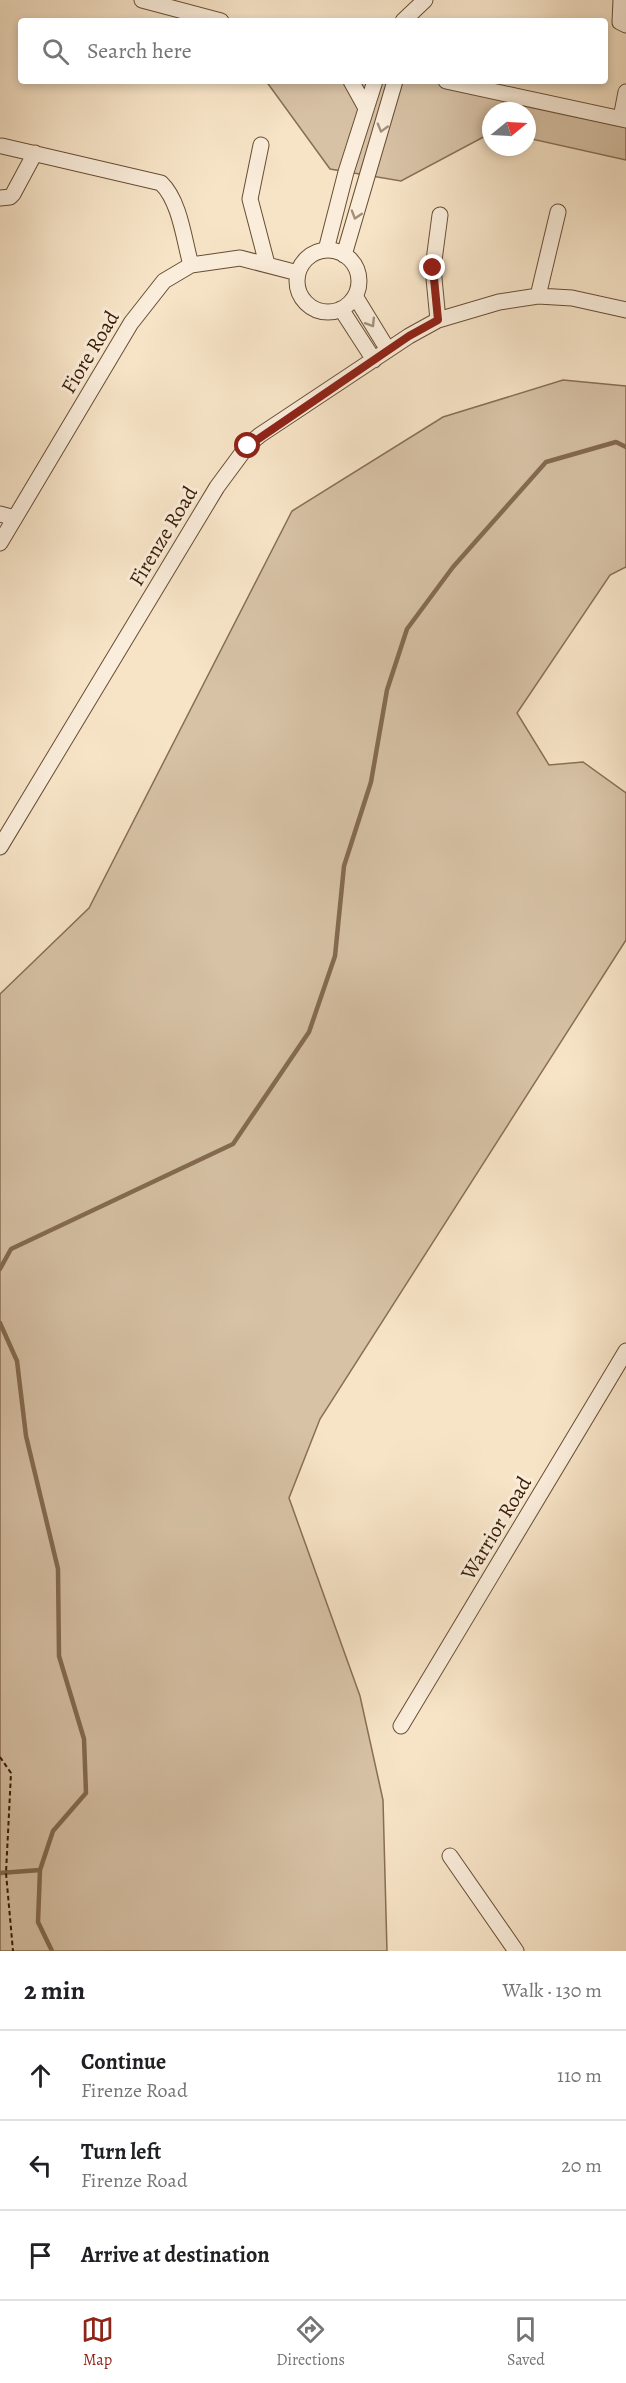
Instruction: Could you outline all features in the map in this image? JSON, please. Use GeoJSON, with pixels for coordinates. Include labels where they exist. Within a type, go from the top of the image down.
{"type":"FeatureCollection","features":[{"type":"Feature","properties":{"kind":"street"},"geometry":{"type":"LineString","coordinates":[[142,0],[210,18]]}},
{"type":"Feature","properties":{"kind":"street"},"geometry":{"type":"LineString","coordinates":[[621,0],[620,22],[626,25]]}},
{"type":"Feature","properties":{"kind":"street"},"geometry":{"type":"LineString","coordinates":[[353,84],[366,108]]}},
{"type":"Feature","properties":{"kind":"street"},"geometry":{"type":"LineString","coordinates":[[326,250],[374,84]]}},
{"type":"Feature","properties":{"kind":"street"},"geometry":{"type":"LineString","coordinates":[[344,255],[394,84]]}},
{"type":"Feature","properties":{"kind":"street"},"geometry":{"type":"LineString","coordinates":[[461,84],[623,119],[626,92]]}},
{"type":"Feature","properties":{"kind":"street"},"geometry":{"type":"LineString","coordinates":[[261,145],[250,199],[267,264]]}},
{"type":"Feature","properties":{"kind":"street"},"geometry":{"type":"LineString","coordinates":[[2,146],[161,183],[168,190],[173,202],[191,265]]}},
{"type":"Feature","properties":{"kind":"street"},"geometry":{"type":"LineString","coordinates":[[0,198],[13,194],[35,153]]}},
{"type":"Feature","properties":{"kind":"street"},"geometry":{"type":"LineString","coordinates":[[538,296],[558,212]]}},
{"type":"Feature","properties":{"kind":"street"},"geometry":{"type":"LineString","coordinates":[[438,320],[433,268],[440,215]]}},
{"type":"Feature","properties":{"kind":"street"},"geometry":{"type":"LineString","coordinates":[[326,250],[344,255],[356,269],[358,287],[355,296],[342,309],[322,312],[312,308],[299,293],[298,273],[308,257],[326,250]]}},
{"type":"Feature","properties":{"kind":"street","name":"Fiore Road"},"geometry":{"type":"LineString","coordinates":[[0,543],[8,516],[131,323],[164,281],[191,265],[240,258],[298,273]]}},
{"type":"Feature","properties":{"kind":"street"},"geometry":{"type":"LineString","coordinates":[[355,296],[388,350]]}},
{"type":"Feature","properties":{"kind":"street","name":"Firenze Road"},"geometry":{"type":"LineString","coordinates":[[0,847],[217,487],[237,459],[260,435],[388,350],[438,320],[499,302],[538,296],[572,298],[626,310]]}},
{"type":"Feature","properties":{"kind":"street"},"geometry":{"type":"LineString","coordinates":[[342,309],[374,360]]}},
{"type":"Feature","properties":{"kind":"street","name":"Warrior Road"},"geometry":{"type":"LineString","coordinates":[[401,1726],[626,1351]]}},
{"type":"Feature","properties":{"kind":"street"},"geometry":{"type":"LineString","coordinates":[[450,1856],[516,1951]]}},
{"type":"Feature","properties":{"kind":"path"},"geometry":{"type":"LineString","coordinates":[[0,1757],[11,1773],[6,1873],[13,1951]]}},
{"type":"Feature","properties":{"kind":"shaded area"},"geometry":{"type":"Polygon","coordinates":[[[268,84],[460,84],[626,120],[626,160],[536,140],[536,102],[482,102],[482,138],[401,181],[330,169],[268,84]]]}},
{"type":"Feature","properties":{"kind":"shaded area"},"geometry":{"type":"Polygon","coordinates":[[[563,380],[626,386],[626,567],[610,575],[517,713],[549,765],[583,762],[626,793],[626,940],[320,1419],[289,1498],[360,1696],[383,1800],[387,1951],[0,1951],[0,994],[89,908],[292,511],[443,417],[563,380]]]}},
{"type":"Feature","properties":{"kind":"waterway"},"geometry":{"type":"LineString","coordinates":[[0,1269],[11,1249],[233,1144],[309,1032],[335,956],[344,866],[371,782],[387,690],[407,629],[453,567],[546,462],[616,442],[626,447]]}},
{"type":"Feature","properties":{"kind":"waterway"},"geometry":{"type":"LineString","coordinates":[[0,1323],[17,1361],[26,1436],[58,1569],[59,1656],[84,1739],[86,1793],[53,1831],[40,1870],[38,1922],[52,1951]]}},
{"type":"Feature","properties":{"kind":"waterway"},"geometry":{"type":"LineString","coordinates":[[0,1873],[40,1870]]}},
{"type":"Feature","properties":{"kind":"route"},"geometry":{"type":"LineString","coordinates":[[248,446],[260,435],[312,403],[409,336],[438,320],[433,268]]}}]}
